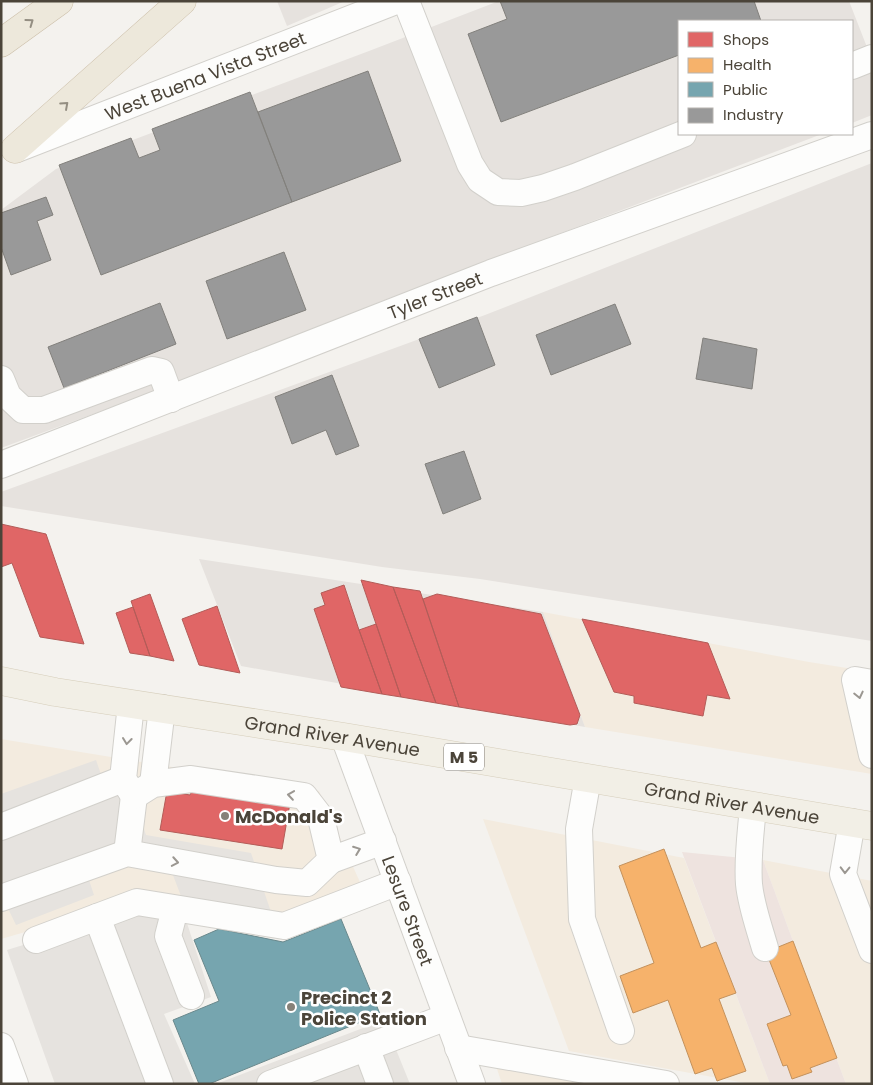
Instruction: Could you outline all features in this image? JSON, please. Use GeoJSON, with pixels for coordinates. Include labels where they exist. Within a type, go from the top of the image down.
{"type":"FeatureCollection","features":[{"type":"Feature","properties":{"kind":"highway"},"geometry":{"type":"LineString","coordinates":[[1,43],[59,1]]}},
{"type":"Feature","properties":{"kind":"highway"},"geometry":{"type":"LineString","coordinates":[[8,155],[182,1]]}},
{"type":"Feature","properties":{"kind":"main road","name":"Grand River Avenue"},"geometry":{"type":"LineString","coordinates":[[1,682],[344,737],[862,824]]}},
{"type":"Feature","properties":{"kind":"street","name":"West Buena Vista Street"},"geometry":{"type":"LineString","coordinates":[[8,155],[396,1]]}},
{"type":"Feature","properties":{"kind":"street"},"geometry":{"type":"LineString","coordinates":[[406,1],[470,164],[480,180],[498,192],[521,193],[543,188],[680,135]]}},
{"type":"Feature","properties":{"kind":"street"},"geometry":{"type":"LineString","coordinates":[[853,66],[872,58]]}},
{"type":"Feature","properties":{"kind":"street","name":"Tyler Street"},"geometry":{"type":"LineString","coordinates":[[1,465],[491,273],[872,135]]}},
{"type":"Feature","properties":{"kind":"street"},"geometry":{"type":"LineString","coordinates":[[1,379],[8,396],[22,410],[44,410],[152,370],[161,372],[171,399]]}},
{"type":"Feature","properties":{"kind":"street"},"geometry":{"type":"LineString","coordinates":[[872,683],[855,680],[869,726],[872,755]]}},
{"type":"Feature","properties":{"kind":"street"},"geometry":{"type":"LineString","coordinates":[[132,704],[137,786]]}},
{"type":"Feature","properties":{"kind":"street"},"geometry":{"type":"LineString","coordinates":[[127,853],[137,786],[162,708]]}},
{"type":"Feature","properties":{"kind":"street","name":"Lesure Street"},"geometry":{"type":"LineString","coordinates":[[344,737],[472,1084]]}},
{"type":"Feature","properties":{"kind":"street"},"geometry":{"type":"LineString","coordinates":[[588,778],[579,829],[582,919],[621,1031]]}},
{"type":"Feature","properties":{"kind":"street"},"geometry":{"type":"LineString","coordinates":[[1,827],[137,786],[191,779],[304,796],[321,818],[331,860]]}},
{"type":"Feature","properties":{"kind":"street"},"geometry":{"type":"LineString","coordinates":[[753,806],[749,883],[765,948]]}},
{"type":"Feature","properties":{"kind":"street"},"geometry":{"type":"LineString","coordinates":[[862,824],[843,874],[872,950]]}},
{"type":"Feature","properties":{"kind":"street"},"geometry":{"type":"LineString","coordinates":[[4,890],[127,853],[276,880],[307,883],[331,860],[382,841]]}},
{"type":"Feature","properties":{"kind":"street"},"geometry":{"type":"LineString","coordinates":[[36,940],[137,902],[284,926],[398,882]]}},
{"type":"Feature","properties":{"kind":"street"},"geometry":{"type":"LineString","coordinates":[[175,909],[168,936],[191,996]]}},
{"type":"Feature","properties":{"kind":"street"},"geometry":{"type":"LineString","coordinates":[[97,917],[160,1084]]}},
{"type":"Feature","properties":{"kind":"street"},"geometry":{"type":"LineString","coordinates":[[270,1084],[447,1017]]}},
{"type":"Feature","properties":{"kind":"street"},"geometry":{"type":"LineString","coordinates":[[1,1046],[15,1084]]}},
{"type":"Feature","properties":{"kind":"street"},"geometry":{"type":"LineString","coordinates":[[366,1047],[380,1084]]}},
{"type":"Feature","properties":{"kind":"street"},"geometry":{"type":"LineString","coordinates":[[458,1048],[666,1084]]}},
{"type":"Feature","properties":{"kind":"shaded area"},"geometry":{"type":"Polygon","coordinates":[[[277,1],[345,1],[287,26],[277,1]]]}},
{"type":"Feature","properties":{"kind":"shaded area"},"geometry":{"type":"Polygon","coordinates":[[[499,1],[849,1],[872,60],[872,115],[853,123],[853,20],[678,20],[678,135],[819,135],[390,298],[196,376],[1,448],[1,210],[56,169],[499,1]]]}},
{"type":"Feature","properties":{"kind":"shaded area"},"geometry":{"type":"Polygon","coordinates":[[[872,163],[872,641],[480,579],[382,567],[1,506],[1,492],[485,315],[872,163]]]}},
{"type":"Feature","properties":{"kind":"shaded area"},"geometry":{"type":"Polygon","coordinates":[[[199,559],[543,612],[585,727],[241,666],[199,559]]]}},
{"type":"Feature","properties":{"kind":"shaded area"},"geometry":{"type":"Polygon","coordinates":[[[543,612],[872,672],[872,774],[585,727],[543,612]]]}},
{"type":"Feature","properties":{"kind":"shaded area"},"geometry":{"type":"Polygon","coordinates":[[[1,739],[319,791],[368,900],[279,934],[139,899],[1,939],[1,739]]]}},
{"type":"Feature","properties":{"kind":"shaded area"},"geometry":{"type":"Polygon","coordinates":[[[96,760],[106,789],[148,795],[143,826],[146,835],[251,853],[271,912],[181,896],[171,870],[136,862],[89,880],[94,895],[16,925],[1,894],[1,794],[96,760]]]}},
{"type":"Feature","properties":{"kind":"shaded area"},"geometry":{"type":"Polygon","coordinates":[[[483,819],[684,858],[770,1084],[751,1084],[569,1051],[483,819]]]}},
{"type":"Feature","properties":{"kind":"shaded area"},"geometry":{"type":"Polygon","coordinates":[[[682,852],[763,860],[846,1084],[770,1084],[682,852]]]}},
{"type":"Feature","properties":{"kind":"shaded area"},"geometry":{"type":"Polygon","coordinates":[[[763,860],[872,881],[872,1084],[846,1084],[763,860]]]}},
{"type":"Feature","properties":{"kind":"shaded area"},"geometry":{"type":"Polygon","coordinates":[[[130,912],[185,917],[211,997],[164,1014],[195,1084],[55,1084],[7,950],[130,912]]]}},
{"type":"Feature","properties":{"kind":"shaded area"},"geometry":{"type":"Polygon","coordinates":[[[384,1020],[410,1084],[216,1084],[384,1020]]]}},
{"type":"Feature","properties":{"kind":"shaded area"},"geometry":{"type":"Polygon","coordinates":[[[496,1066],[604,1084],[502,1084],[496,1066]]]}},
{"type":"Feature","properties":{"kind":"building: Shops"},"geometry":{"type":"Polygon","coordinates":[[[1,524],[46,534],[84,644],[40,637],[12,563],[1,567],[1,524]]]}},
{"type":"Feature","properties":{"kind":"building: Shops"},"geometry":{"type":"Polygon","coordinates":[[[361,580],[393,587],[436,703],[401,697],[361,580]]]}},
{"type":"Feature","properties":{"kind":"building: Shops"},"geometry":{"type":"Polygon","coordinates":[[[344,585],[382,694],[341,687],[314,609],[325,605],[321,593],[344,585]]]}},
{"type":"Feature","properties":{"kind":"building: Shops"},"geometry":{"type":"Polygon","coordinates":[[[393,587],[420,591],[459,707],[436,703],[393,587]]]}},
{"type":"Feature","properties":{"kind":"building: Shops"},"geometry":{"type":"Polygon","coordinates":[[[150,594],[174,661],[150,656],[131,601],[150,594]]]}},
{"type":"Feature","properties":{"kind":"building: Shops"},"geometry":{"type":"Polygon","coordinates":[[[437,594],[541,614],[580,715],[577,724],[570,725],[459,707],[423,599],[437,594]]]}},
{"type":"Feature","properties":{"kind":"building: Shops"},"geometry":{"type":"Polygon","coordinates":[[[217,606],[240,673],[199,665],[182,619],[217,606]]]}},
{"type":"Feature","properties":{"kind":"building: Shops"},"geometry":{"type":"Polygon","coordinates":[[[133,607],[150,656],[130,653],[116,613],[133,607]]]}},
{"type":"Feature","properties":{"kind":"building: Shops"},"geometry":{"type":"Polygon","coordinates":[[[582,619],[708,643],[730,699],[707,695],[703,716],[634,703],[634,696],[614,692],[582,619]]]}},
{"type":"Feature","properties":{"kind":"building: Shops"},"geometry":{"type":"Polygon","coordinates":[[[376,624],[401,697],[382,694],[359,630],[376,624]]]}},
{"type":"Feature","properties":{"kind":"building: Shops","name":"McDonald's"},"geometry":{"type":"Polygon","coordinates":[[[194,787],[290,803],[282,849],[160,830],[167,791],[190,795],[194,787]]]}},
{"type":"Feature","properties":{"kind":"building: Health"},"geometry":{"type":"Polygon","coordinates":[[[664,849],[701,948],[716,942],[736,993],[719,999],[746,1071],[717,1081],[712,1068],[695,1074],[668,1000],[633,1013],[620,976],[654,963],[619,866],[664,849]]]}},
{"type":"Feature","properties":{"kind":"building: Health"},"geometry":{"type":"Polygon","coordinates":[[[793,941],[837,1058],[810,1068],[812,1072],[792,1079],[787,1065],[783,1066],[767,1024],[791,1015],[766,952],[793,941]]]}},
{"type":"Feature","properties":{"kind":"building: Public","name":"Precinct 2 Police Station"},"geometry":{"type":"Polygon","coordinates":[[[341,919],[380,1014],[209,1084],[199,1084],[173,1020],[219,1001],[194,940],[219,929],[283,942],[341,919]]]}},
{"type":"Feature","properties":{"kind":"building: Industry"},"geometry":{"type":"Polygon","coordinates":[[[500,1],[754,1],[761,20],[678,20],[678,55],[501,122],[468,34],[507,19],[500,1]]]}},
{"type":"Feature","properties":{"kind":"building: Industry"},"geometry":{"type":"Polygon","coordinates":[[[368,71],[401,161],[292,202],[258,112],[368,71]]]}},
{"type":"Feature","properties":{"kind":"building: Industry"},"geometry":{"type":"Polygon","coordinates":[[[250,92],[292,202],[101,275],[59,165],[131,138],[139,158],[160,150],[152,129],[250,92]]]}},
{"type":"Feature","properties":{"kind":"building: Industry"},"geometry":{"type":"Polygon","coordinates":[[[46,197],[53,215],[37,221],[51,260],[11,275],[1,247],[1,213],[46,197]]]}},
{"type":"Feature","properties":{"kind":"building: Industry"},"geometry":{"type":"Polygon","coordinates":[[[284,252],[306,310],[227,339],[206,281],[284,252]]]}},
{"type":"Feature","properties":{"kind":"building: Industry"},"geometry":{"type":"Polygon","coordinates":[[[160,303],[176,344],[64,388],[48,347],[160,303]]]}},
{"type":"Feature","properties":{"kind":"building: Industry"},"geometry":{"type":"Polygon","coordinates":[[[615,304],[631,344],[551,375],[536,335],[615,304]]]}},
{"type":"Feature","properties":{"kind":"building: Industry"},"geometry":{"type":"Polygon","coordinates":[[[477,317],[495,365],[439,388],[419,339],[477,317]]]}},
{"type":"Feature","properties":{"kind":"building: Industry"},"geometry":{"type":"Polygon","coordinates":[[[703,338],[757,349],[752,389],[696,379],[703,338]]]}},
{"type":"Feature","properties":{"kind":"building: Industry"},"geometry":{"type":"Polygon","coordinates":[[[332,375],[359,446],[336,455],[326,430],[292,444],[275,397],[332,375]]]}},
{"type":"Feature","properties":{"kind":"building: Industry"},"geometry":{"type":"Polygon","coordinates":[[[464,451],[481,499],[443,514],[425,464],[464,451]]]}},
{"type":"Feature","properties":{"kind":"place","name":"McDonald's"},"geometry":{"type":"Point","coordinates":[225,816]}},
{"type":"Feature","properties":{"kind":"place","name":"Precinct 2 Police Station"},"geometry":{"type":"Point","coordinates":[291,1007]}}]}
